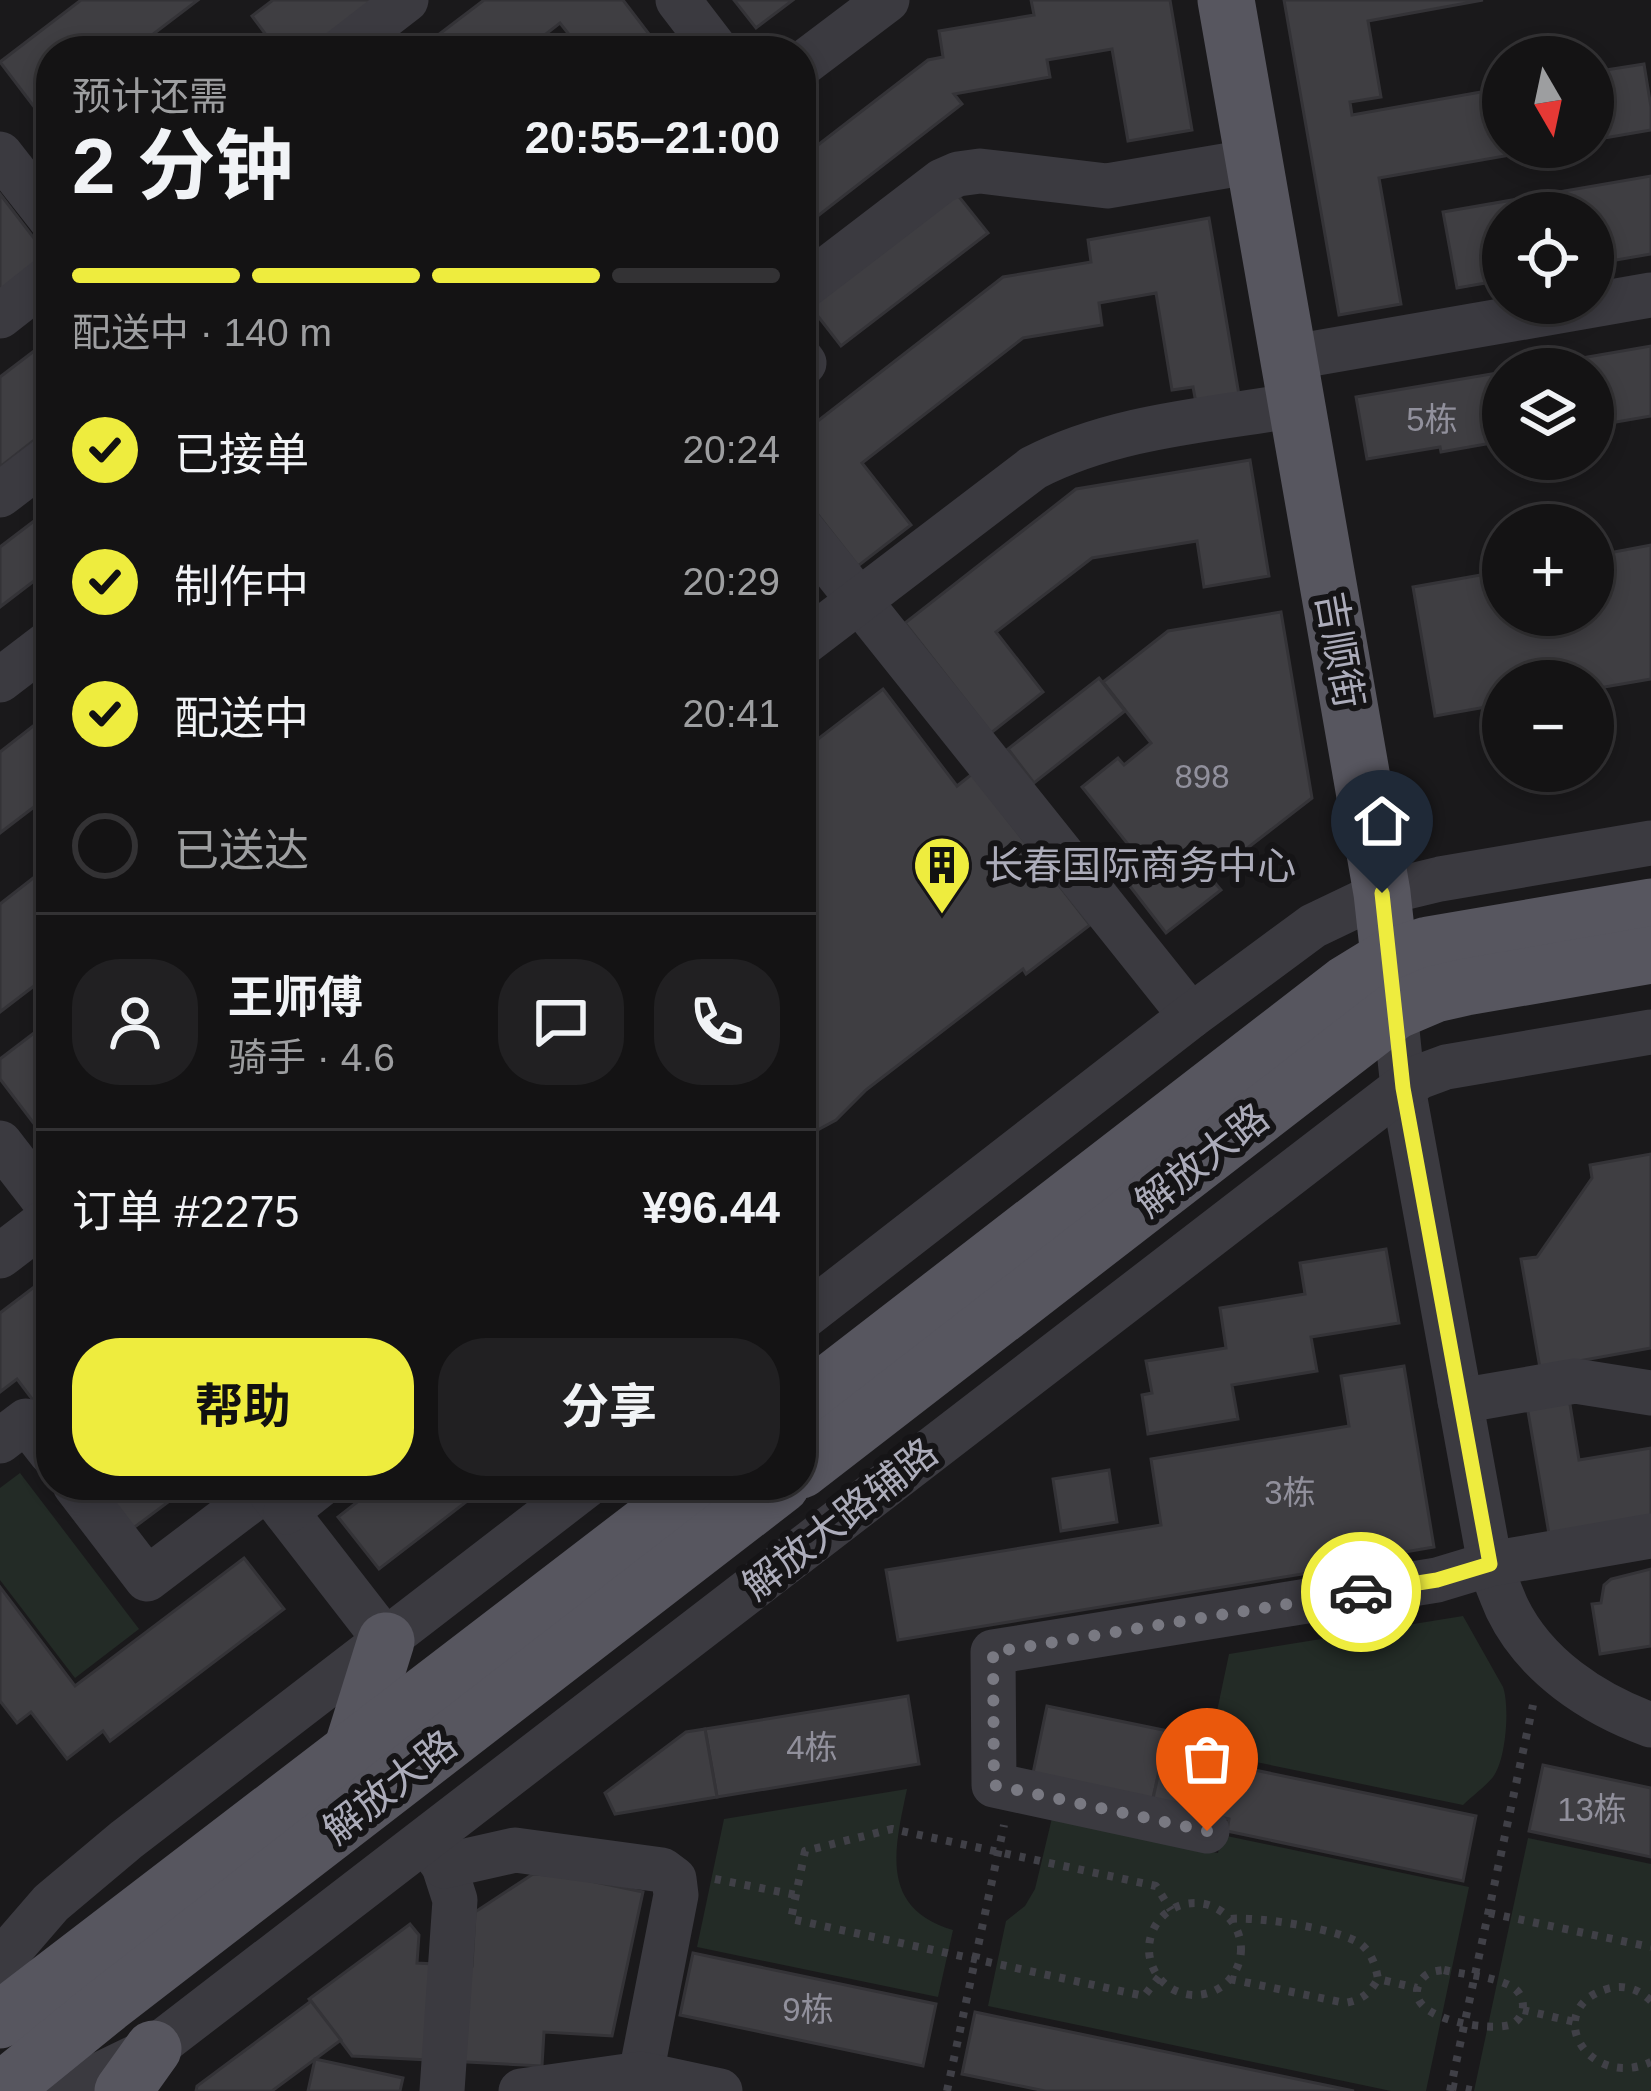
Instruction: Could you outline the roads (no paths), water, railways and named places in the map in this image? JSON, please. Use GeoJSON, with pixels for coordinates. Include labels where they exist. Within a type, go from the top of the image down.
{"type":"FeatureCollection","features":[{"type":"Feature","properties":{"kind":"main road","name":"吉顺街"},"geometry":{"type":"LineString","coordinates":[[1226,0],[1382,893],[1392,984]]}},
{"type":"Feature","properties":{"kind":"main road","name":"解放大路"},"geometry":{"type":"LineString","coordinates":[[816,1457],[1392,984],[1428,945],[1651,907]]}},
{"type":"Feature","properties":{"kind":"main road","name":"解放大路"},"geometry":{"type":"LineString","coordinates":[[816,1393],[1346,983],[1392,984],[1435,994],[1651,955]]}},
{"type":"Feature","properties":{"kind":"main road","name":"解放大路"},"geometry":{"type":"LineString","coordinates":[[0,2020],[679,1500]]}},
{"type":"Feature","properties":{"kind":"main road","name":"解放大路"},"geometry":{"type":"LineString","coordinates":[[1,2091],[762,1500]]}},
{"type":"Feature","properties":{"kind":"main road"},"geometry":{"type":"LineString","coordinates":[[352,1753],[386,1642]]}},
{"type":"Feature","properties":{"kind":"street"},"geometry":{"type":"LineString","coordinates":[[359,36],[406,0]]}},
{"type":"Feature","properties":{"kind":"street"},"geometry":{"type":"LineString","coordinates":[[678,0],[706,36]]}},
{"type":"Feature","properties":{"kind":"street"},"geometry":{"type":"LineString","coordinates":[[816,51],[861,8]]}},
{"type":"Feature","properties":{"kind":"street"},"geometry":{"type":"LineString","coordinates":[[0,154],[36,200]]}},
{"type":"Feature","properties":{"kind":"street"},"geometry":{"type":"LineString","coordinates":[[816,278],[942,181],[958,174],[980,171],[1107,185],[1254,161]]}},
{"type":"Feature","properties":{"kind":"street"},"geometry":{"type":"LineString","coordinates":[[0,316],[36,288]]}},
{"type":"Feature","properties":{"kind":"street"},"geometry":{"type":"LineString","coordinates":[[816,633],[1033,468],[1057,456],[1293,382],[1651,296]]}},
{"type":"Feature","properties":{"kind":"street"},"geometry":{"type":"LineString","coordinates":[[0,495],[36,467]]}},
{"type":"Feature","properties":{"kind":"street"},"geometry":{"type":"LineString","coordinates":[[816,547],[1191,1016]]}},
{"type":"Feature","properties":{"kind":"street"},"geometry":{"type":"LineString","coordinates":[[0,680],[36,652]]}},
{"type":"Feature","properties":{"kind":"street"},"geometry":{"type":"LineString","coordinates":[[816,1307],[1313,926],[1382,893],[1651,843]]}},
{"type":"Feature","properties":{"kind":"street","name":"吉顺街"},"geometry":{"type":"LineString","coordinates":[[1392,984],[1403,1088],[1490,1564],[1509,1612],[1543,1658],[1564,1679],[1601,1703],[1651,1725]]}},
{"type":"Feature","properties":{"kind":"street","name":"解放大路辅路"},"geometry":{"type":"LineString","coordinates":[[66,2091],[138,2070],[435,1853],[1332,1139],[1419,1077],[1446,1067],[1651,1032]]}},
{"type":"Feature","properties":{"kind":"street"},"geometry":{"type":"LineString","coordinates":[[0,1143],[36,1192]]}},
{"type":"Feature","properties":{"kind":"street"},"geometry":{"type":"LineString","coordinates":[[0,1256],[36,1226]]}},
{"type":"Feature","properties":{"kind":"street"},"geometry":{"type":"LineString","coordinates":[[1460,1401],[1575,1381],[1651,1393]]}},
{"type":"Feature","properties":{"kind":"street"},"geometry":{"type":"LineString","coordinates":[[0,1441],[26,1421],[36,1434]]}},
{"type":"Feature","properties":{"kind":"street"},"geometry":{"type":"LineString","coordinates":[[86,1500],[147,1579],[273,1500]]}},
{"type":"Feature","properties":{"kind":"street"},"geometry":{"type":"LineString","coordinates":[[289,1500],[386,1642]]}},
{"type":"Feature","properties":{"kind":"street"},"geometry":{"type":"LineString","coordinates":[[0,1962],[50,1903],[126,1840],[568,1500]]}},
{"type":"Feature","properties":{"kind":"street"},"geometry":{"type":"LineString","coordinates":[[1207,1831],[994,1785],[993,1652],[1437,1580],[1490,1564],[1651,1536]]}},
{"type":"Feature","properties":{"kind":"street"},"geometry":{"type":"LineString","coordinates":[[442,2091],[455,1900],[435,1853],[515,1850],[662,1870],[674,1879],[676,1895],[640,2074]]}},
{"type":"Feature","properties":{"kind":"street"},"geometry":{"type":"LineString","coordinates":[[521,2091],[640,2074],[720,2091]]}},
{"type":"Feature","properties":{"kind":"place","name":"长春国际商务中心"},"geometry":{"type":"Point","coordinates":[942,916]}}]}
